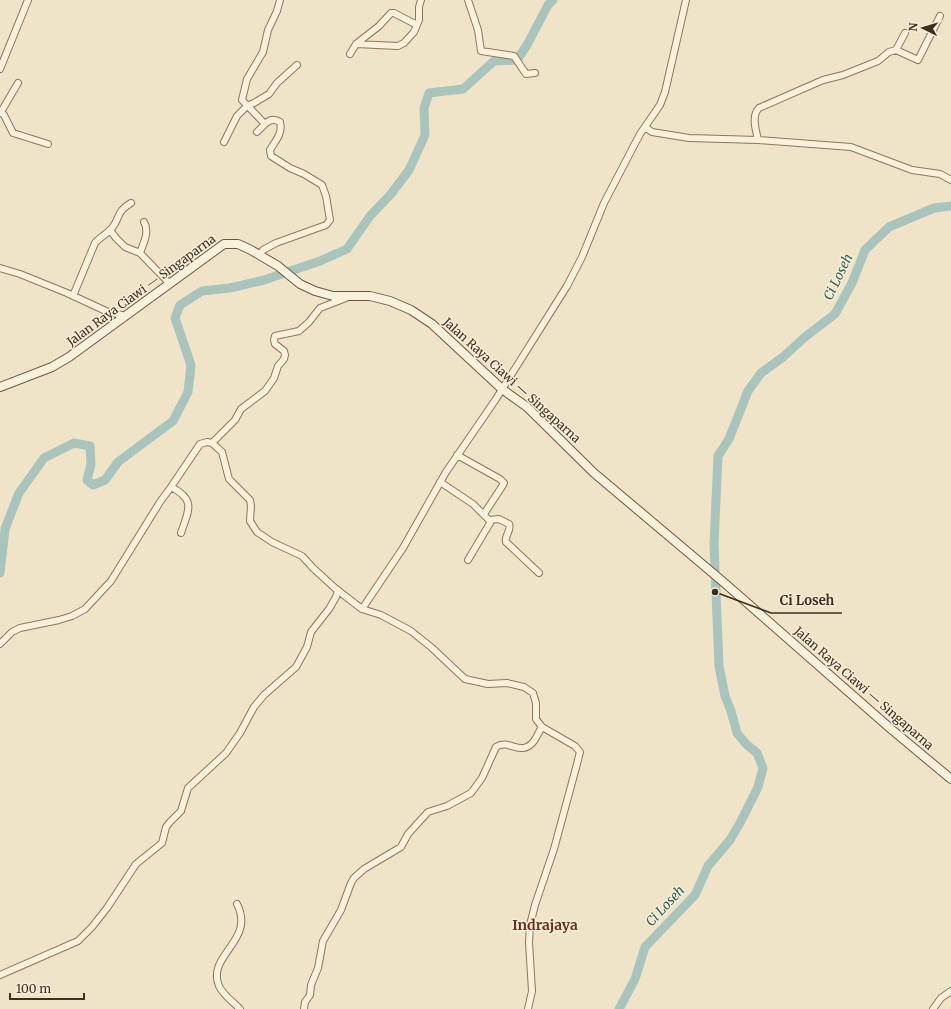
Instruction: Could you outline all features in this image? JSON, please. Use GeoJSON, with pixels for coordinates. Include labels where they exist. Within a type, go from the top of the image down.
{"type":"FeatureCollection","features":[{"type":"Feature","properties":{"kind":"main road","name":"Jalan Raya Ciawi — Singaparna"},"geometry":{"type":"LineString","coordinates":[[0,387],[52,367],[69,357],[224,244],[238,244],[278,266],[300,284],[314,291],[333,296],[370,296],[390,301],[411,310],[432,324],[502,389],[527,407],[594,473],[722,580],[868,710],[951,779]]}},
{"type":"Feature","properties":{"kind":"street"},"geometry":{"type":"LineString","coordinates":[[0,69],[28,0]]}},
{"type":"Feature","properties":{"kind":"street"},"geometry":{"type":"LineString","coordinates":[[265,124],[246,106],[242,100],[242,95],[247,79],[263,52],[268,30],[280,0]]}},
{"type":"Feature","properties":{"kind":"street"},"geometry":{"type":"LineString","coordinates":[[356,44],[400,46],[414,32],[419,20],[419,7],[421,0]]}},
{"type":"Feature","properties":{"kind":"street"},"geometry":{"type":"LineString","coordinates":[[468,0],[478,30],[480,51],[513,56],[526,74],[535,74]]}},
{"type":"Feature","properties":{"kind":"street"},"geometry":{"type":"LineString","coordinates":[[362,609],[402,548],[457,455],[502,389],[567,286],[582,257],[604,203],[645,127],[660,106],[665,92],[686,0]]}},
{"type":"Feature","properties":{"kind":"street"},"geometry":{"type":"LineString","coordinates":[[350,54],[356,44],[379,26],[391,13],[394,13],[417,25]]}},
{"type":"Feature","properties":{"kind":"street"},"geometry":{"type":"LineString","coordinates":[[758,140],[754,118],[755,112],[759,108],[823,80],[843,75],[878,61],[889,52],[896,50],[918,60],[940,16]]}},
{"type":"Feature","properties":{"kind":"street"},"geometry":{"type":"LineString","coordinates":[[896,50],[905,33]]}},
{"type":"Feature","properties":{"kind":"street"},"geometry":{"type":"LineString","coordinates":[[224,142],[237,116],[246,106],[268,94],[277,83],[298,65]]}},
{"type":"Feature","properties":{"kind":"street"},"geometry":{"type":"LineString","coordinates":[[18,83],[1,112],[13,133],[48,144]]}},
{"type":"Feature","properties":{"kind":"street"},"geometry":{"type":"LineString","coordinates":[[257,132],[265,124],[273,120],[280,122],[281,127],[279,135],[271,148],[271,156],[322,185],[326,196],[330,220],[326,225],[272,245],[263,250],[259,255]]}},
{"type":"Feature","properties":{"kind":"street"},"geometry":{"type":"LineString","coordinates":[[645,127],[652,132],[689,138],[758,140],[851,147],[912,170],[940,174],[951,180]]}},
{"type":"Feature","properties":{"kind":"street"},"geometry":{"type":"LineString","coordinates":[[73,296],[93,248],[98,240],[113,226],[120,212],[131,203]]}},
{"type":"Feature","properties":{"kind":"street"},"geometry":{"type":"LineString","coordinates":[[140,253],[146,237],[144,222]]}},
{"type":"Feature","properties":{"kind":"street"},"geometry":{"type":"LineString","coordinates":[[110,230],[125,247],[140,253],[170,284]]}},
{"type":"Feature","properties":{"kind":"street"},"geometry":{"type":"LineString","coordinates":[[0,268],[20,274],[108,312],[126,316]]}},
{"type":"Feature","properties":{"kind":"street"},"geometry":{"type":"LineString","coordinates":[[212,443],[235,420],[241,409],[265,391],[274,378],[278,366],[282,363],[285,355],[284,351],[275,344],[275,336],[298,330],[309,322],[320,308],[340,299],[355,296]]}},
{"type":"Feature","properties":{"kind":"street"},"geometry":{"type":"LineString","coordinates":[[0,644],[12,632],[20,628],[59,620],[72,616],[85,609],[111,581],[160,502],[172,487],[200,444],[207,442],[212,443],[222,452],[229,479],[250,500],[250,521],[257,532],[272,542],[302,556],[313,568],[362,609],[381,616],[411,632],[431,647],[446,663],[465,679],[488,684],[507,683],[524,687],[533,693],[536,703],[536,719],[542,727],[575,746],[580,752],[554,849],[530,924],[529,942],[532,991],[528,1009]]}},
{"type":"Feature","properties":{"kind":"street"},"geometry":{"type":"LineString","coordinates":[[457,455],[500,479],[504,483],[484,514]]}},
{"type":"Feature","properties":{"kind":"street"},"geometry":{"type":"LineString","coordinates":[[440,482],[473,504],[490,520]]}},
{"type":"Feature","properties":{"kind":"street"},"geometry":{"type":"LineString","coordinates":[[172,487],[181,492],[188,500],[189,504],[181,533]]}},
{"type":"Feature","properties":{"kind":"street"},"geometry":{"type":"LineString","coordinates":[[490,520],[499,519],[509,524],[510,529],[505,537],[506,542],[539,573]]}},
{"type":"Feature","properties":{"kind":"street"},"geometry":{"type":"LineString","coordinates":[[468,560],[490,523],[490,520]]}},
{"type":"Feature","properties":{"kind":"street"},"geometry":{"type":"LineString","coordinates":[[0,975],[78,941],[92,927],[107,908],[136,864],[162,843],[166,827],[181,811],[188,788],[226,753],[240,733],[254,707],[264,695],[296,667],[307,647],[312,632],[336,598],[338,590]]}},
{"type":"Feature","properties":{"kind":"street"},"geometry":{"type":"LineString","coordinates":[[304,1009],[305,1002],[310,995],[311,985],[317,971],[323,941],[341,910],[354,878],[364,869],[400,848],[408,834],[428,812],[447,806],[471,793],[482,778],[496,747],[503,744],[519,748],[527,746],[535,740],[542,727]]}},
{"type":"Feature","properties":{"kind":"street"},"geometry":{"type":"LineString","coordinates":[[237,904],[241,917],[240,930],[235,941],[220,963],[217,978],[221,990],[240,1009]]}},
{"type":"Feature","properties":{"kind":"street"},"geometry":{"type":"LineString","coordinates":[[933,1009],[941,998],[951,992]]}},
{"type":"Feature","properties":{"kind":"waterway"},"geometry":{"type":"LineString","coordinates":[[0,573],[5,529],[19,493],[44,458],[74,443],[90,446],[91,464],[87,480],[93,485],[105,480],[118,462],[173,421],[188,392],[191,365],[175,318],[180,305],[202,291],[230,288],[264,280],[320,261],[347,249],[370,216],[391,194],[409,170],[425,135],[424,108],[429,93],[463,89],[494,61],[517,60],[527,45],[548,5],[553,0]]}},
{"type":"Feature","properties":{"kind":"waterway","name":"Ci Loseh"},"geometry":{"type":"LineString","coordinates":[[619,1009],[635,979],[645,947],[695,895],[708,866],[730,840],[740,823],[758,787],[763,768],[757,753],[746,744],[737,733],[725,696],[719,666],[714,544],[718,456],[729,439],[748,391],[761,373],[783,357],[805,337],[835,314],[852,283],[865,250],[889,227],[934,208],[951,206]]}},
{"type":"Feature","properties":{"kind":"place","name":"Ci Loseh"},"geometry":{"type":"Point","coordinates":[715,592]}},
{"type":"Feature","properties":{"kind":"district","name":"Indrajaya"},"geometry":{"type":"Point","coordinates":[545,925]}}]}
